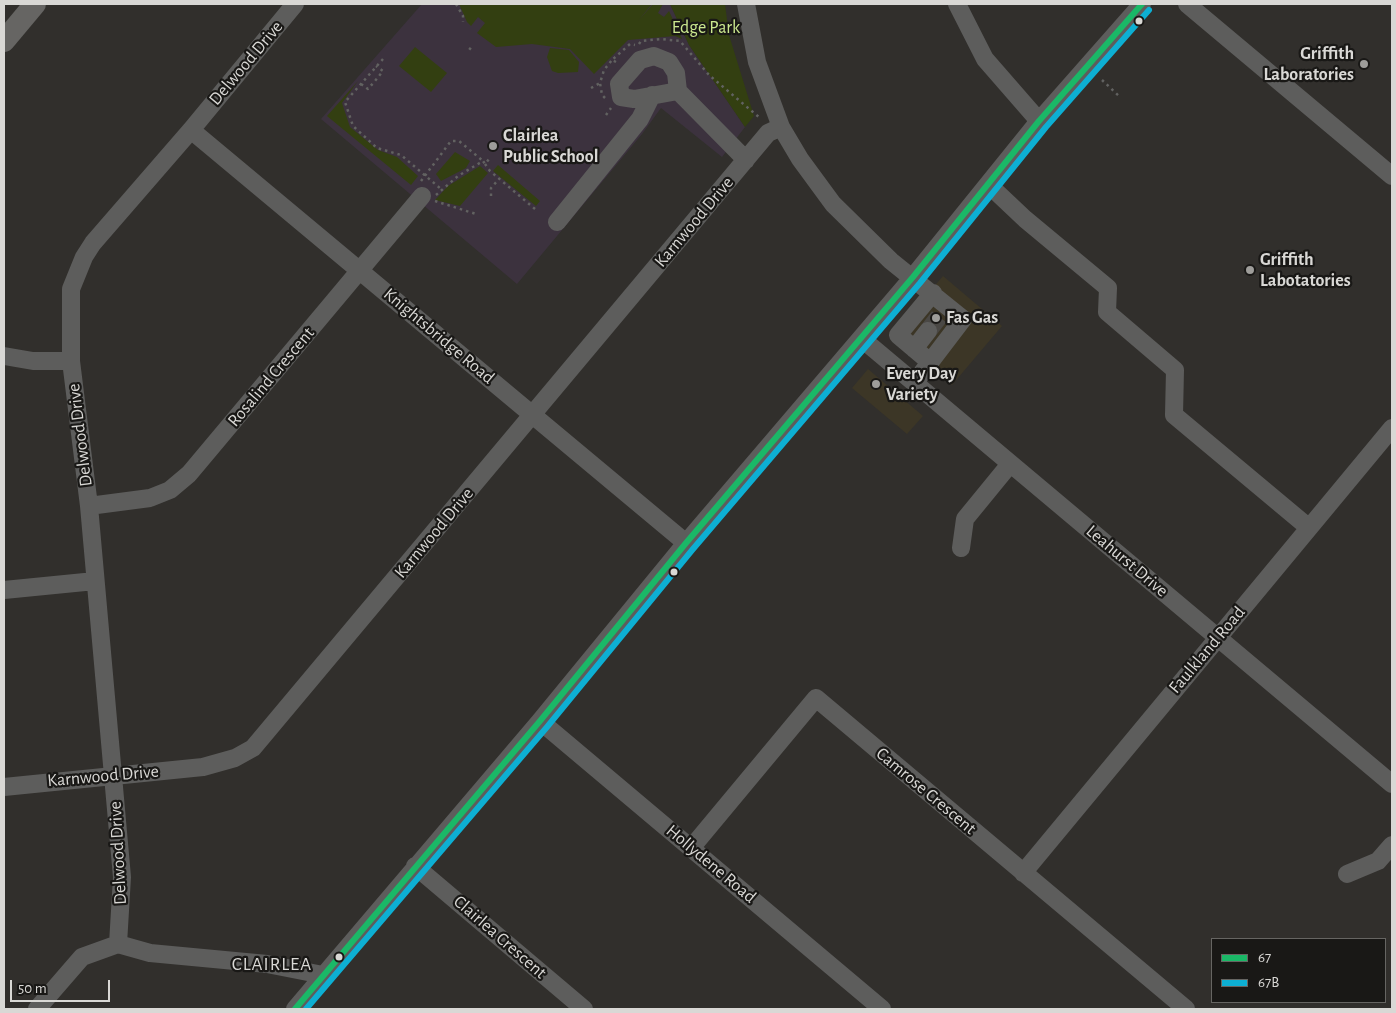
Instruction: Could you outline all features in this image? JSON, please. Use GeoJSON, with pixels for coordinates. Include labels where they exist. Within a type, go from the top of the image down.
{"type":"FeatureCollection","features":[{"type":"Feature","properties":{"kind":"main road"},"geometry":{"type":"LineString","coordinates":[[4,41],[35,4]]}},
{"type":"Feature","properties":{"kind":"street","name":"Delwood Drive"},"geometry":{"type":"LineString","coordinates":[[118,944],[122,877],[89,506],[71,361],[70,289],[84,257],[93,243],[191,130],[295,4]]}},
{"type":"Feature","properties":{"kind":"street"},"geometry":{"type":"LineString","coordinates":[[746,4],[757,62],[782,128],[800,159],[833,204],[891,261],[933,293],[945,309],[963,319],[915,382]]}},
{"type":"Feature","properties":{"kind":"street"},"geometry":{"type":"LineString","coordinates":[[957,4],[985,59],[1039,121]]}},
{"type":"Feature","properties":{"kind":"street"},"geometry":{"type":"LineString","coordinates":[[295,1009],[540,721],[686,543],[913,277],[1039,121],[1142,4]]}},
{"type":"Feature","properties":{"kind":"street"},"geometry":{"type":"LineString","coordinates":[[1187,4],[1392,176]]}},
{"type":"Feature","properties":{"kind":"street"},"geometry":{"type":"LineString","coordinates":[[678,92],[634,99],[621,97],[619,84],[640,60],[654,56],[668,62],[676,73],[678,92],[746,160]]}},
{"type":"Feature","properties":{"kind":"street"},"geometry":{"type":"LineString","coordinates":[[557,222],[640,119],[652,95]]}},
{"type":"Feature","properties":{"kind":"street","name":"Karnwood Drive"},"geometry":{"type":"LineString","coordinates":[[4,787],[202,767],[236,758],[253,748],[768,133],[782,128]]}},
{"type":"Feature","properties":{"kind":"street","name":"Knightsbridge Road"},"geometry":{"type":"LineString","coordinates":[[191,130],[686,543]]}},
{"type":"Feature","properties":{"kind":"street"},"geometry":{"type":"LineString","coordinates":[[989,185],[1025,219],[1108,288],[1107,312],[1175,370],[1174,416],[1308,528]]}},
{"type":"Feature","properties":{"kind":"street","name":"Rosalind Crescent"},"geometry":{"type":"LineString","coordinates":[[89,506],[150,498],[180,483],[202,460],[360,270],[426,195]]}},
{"type":"Feature","properties":{"kind":"street"},"geometry":{"type":"LineString","coordinates":[[930,362],[898,335],[933,293]]}},
{"type":"Feature","properties":{"kind":"street"},"geometry":{"type":"LineString","coordinates":[[885,310],[905,326]]}},
{"type":"Feature","properties":{"kind":"street"},"geometry":{"type":"LineString","coordinates":[[893,364],[928,331]]}},
{"type":"Feature","properties":{"kind":"street","name":"Leahurst Drive"},"geometry":{"type":"LineString","coordinates":[[861,338],[1392,784]]}},
{"type":"Feature","properties":{"kind":"street"},"geometry":{"type":"LineString","coordinates":[[4,356],[33,361],[71,361]]}},
{"type":"Feature","properties":{"kind":"street","name":"Faulkland Road"},"geometry":{"type":"LineString","coordinates":[[1023,873],[1392,428]]}},
{"type":"Feature","properties":{"kind":"street"},"geometry":{"type":"LineString","coordinates":[[961,548],[965,519],[1010,464]]}},
{"type":"Feature","properties":{"kind":"street"},"geometry":{"type":"LineString","coordinates":[[4,590],[95,581]]}},
{"type":"Feature","properties":{"kind":"street","name":"Camrose Crescent"},"geometry":{"type":"LineString","coordinates":[[692,847],[816,698],[1186,1009]]}},
{"type":"Feature","properties":{"kind":"street","name":"Hollydene Road"},"geometry":{"type":"LineString","coordinates":[[540,721],[692,847],[882,1009]]}},
{"type":"Feature","properties":{"kind":"street"},"geometry":{"type":"LineString","coordinates":[[1346,874],[1378,861],[1392,845]]}},
{"type":"Feature","properties":{"kind":"street","name":"Clairlea Crescent"},"geometry":{"type":"LineString","coordinates":[[415,866],[584,1009]]}},
{"type":"Feature","properties":{"kind":"street"},"geometry":{"type":"LineString","coordinates":[[37,1009],[82,957],[118,944],[150,953],[267,964],[323,976]]}},
{"type":"Feature","properties":{"kind":"path"},"geometry":{"type":"LineString","coordinates":[[456,4],[463,16],[463,22]]}},
{"type":"Feature","properties":{"kind":"path"},"geometry":{"type":"LineString","coordinates":[[638,45],[641,41],[661,39],[680,41],[708,74],[762,119]]}},
{"type":"Feature","properties":{"kind":"path"},"geometry":{"type":"LineString","coordinates":[[469,48],[473,52]]}},
{"type":"Feature","properties":{"kind":"path"},"geometry":{"type":"LineString","coordinates":[[383,59],[345,102],[353,126],[377,148],[401,155],[441,189]]}},
{"type":"Feature","properties":{"kind":"path"},"geometry":{"type":"LineString","coordinates":[[361,84],[368,89],[376,81],[383,71],[376,66]]}},
{"type":"Feature","properties":{"kind":"path"},"geometry":{"type":"LineString","coordinates":[[1102,80],[1120,97]]}},
{"type":"Feature","properties":{"kind":"path"},"geometry":{"type":"LineString","coordinates":[[591,88],[600,83]]}},
{"type":"Feature","properties":{"kind":"path"},"geometry":{"type":"LineString","coordinates":[[606,114],[612,106]]}},
{"type":"Feature","properties":{"kind":"path"},"geometry":{"type":"LineString","coordinates":[[426,195],[425,176],[451,141],[459,141],[484,162],[499,179],[535,209]]}},
{"type":"Feature","properties":{"kind":"path"},"geometry":{"type":"LineString","coordinates":[[426,195],[441,189],[490,158]]}},
{"type":"Feature","properties":{"kind":"path"},"geometry":{"type":"LineString","coordinates":[[491,196],[491,188],[499,179]]}},
{"type":"Feature","properties":{"kind":"path"},"geometry":{"type":"LineString","coordinates":[[426,195],[476,214]]}},
{"type":"Feature","properties":{"kind":"shaded area","name":"Clairlea Public School"},"geometry":{"type":"Polygon","coordinates":[[[422,4],[670,4],[689,45],[745,127],[722,157],[661,108],[642,134],[517,284],[321,119],[422,4]]]}},
{"type":"Feature","properties":{"kind":"shaded area"},"geometry":{"type":"Polygon","coordinates":[[[943,276],[1002,326],[952,385],[893,335],[943,276]]]}},
{"type":"Feature","properties":{"kind":"shaded area"},"geometry":{"type":"Polygon","coordinates":[[[868,369],[923,416],[907,434],[852,388],[868,369]]]}},
{"type":"Feature","properties":{"kind":"green space"},"geometry":{"type":"Polygon","coordinates":[[[459,4],[652,4],[638,21],[653,4],[663,4],[658,13],[664,17],[669,11],[682,39],[675,36],[628,40],[594,74],[570,49],[532,44],[496,47],[477,33],[485,23],[478,17],[471,26],[467,22],[459,4]]]}},
{"type":"Feature","properties":{"kind":"green space","name":"Edge Park"},"geometry":{"type":"Polygon","coordinates":[[[670,4],[725,4],[729,35],[754,116],[745,127],[689,45],[670,4]]]}},
{"type":"Feature","properties":{"kind":"green space"},"geometry":{"type":"Polygon","coordinates":[[[415,47],[447,73],[431,92],[399,66],[415,47]]]}},
{"type":"Feature","properties":{"kind":"green space"},"geometry":{"type":"Polygon","coordinates":[[[550,48],[569,50],[579,62],[578,72],[558,73],[552,71],[547,57],[550,48]]]}},
{"type":"Feature","properties":{"kind":"green space"},"geometry":{"type":"Polygon","coordinates":[[[358,81],[342,103],[350,127],[378,150],[397,157],[418,176],[411,185],[327,116],[358,81]]]}},
{"type":"Feature","properties":{"kind":"green space"},"geometry":{"type":"Polygon","coordinates":[[[455,152],[470,161],[466,168],[441,181],[436,174],[455,152]]]}},
{"type":"Feature","properties":{"kind":"green space"},"geometry":{"type":"Polygon","coordinates":[[[498,165],[540,201],[536,206],[493,171],[498,165]]]}},
{"type":"Feature","properties":{"kind":"green space"},"geometry":{"type":"Polygon","coordinates":[[[480,166],[488,173],[460,206],[435,200],[448,186],[480,166]]]}},
{"type":"Feature","properties":{"kind":"tunnel"},"geometry":{"type":"LineString","coordinates":[[928,331],[942,313]]}},
{"type":"Feature","properties":{"kind":"transit line","name":"67"},"geometry":{"type":"LineString","coordinates":[[295,1009],[540,721],[686,543],[913,277],[1039,121],[1142,4]]}},
{"type":"Feature","properties":{"kind":"transit line","name":"67B"},"geometry":{"type":"LineString","coordinates":[[306,1009],[547,727],[693,549],[920,283],[1046,127],[1149,10]]}},
{"type":"Feature","properties":{"kind":"place","name":"Griffith Laboratories"},"geometry":{"type":"Point","coordinates":[1364,64]}},
{"type":"Feature","properties":{"kind":"place","name":"Clairlea Public School"},"geometry":{"type":"Point","coordinates":[493,146]}},
{"type":"Feature","properties":{"kind":"place","name":"Griffith Labotatories"},"geometry":{"type":"Point","coordinates":[1250,270]}},
{"type":"Feature","properties":{"kind":"place","name":"Fas Gas"},"geometry":{"type":"Point","coordinates":[936,318]}},
{"type":"Feature","properties":{"kind":"place","name":"Every Day Variety"},"geometry":{"type":"Point","coordinates":[876,384]}},
{"type":"Feature","properties":{"kind":"district","name":"CLAIRLEA"},"geometry":{"type":"Point","coordinates":[272,964]}}]}
